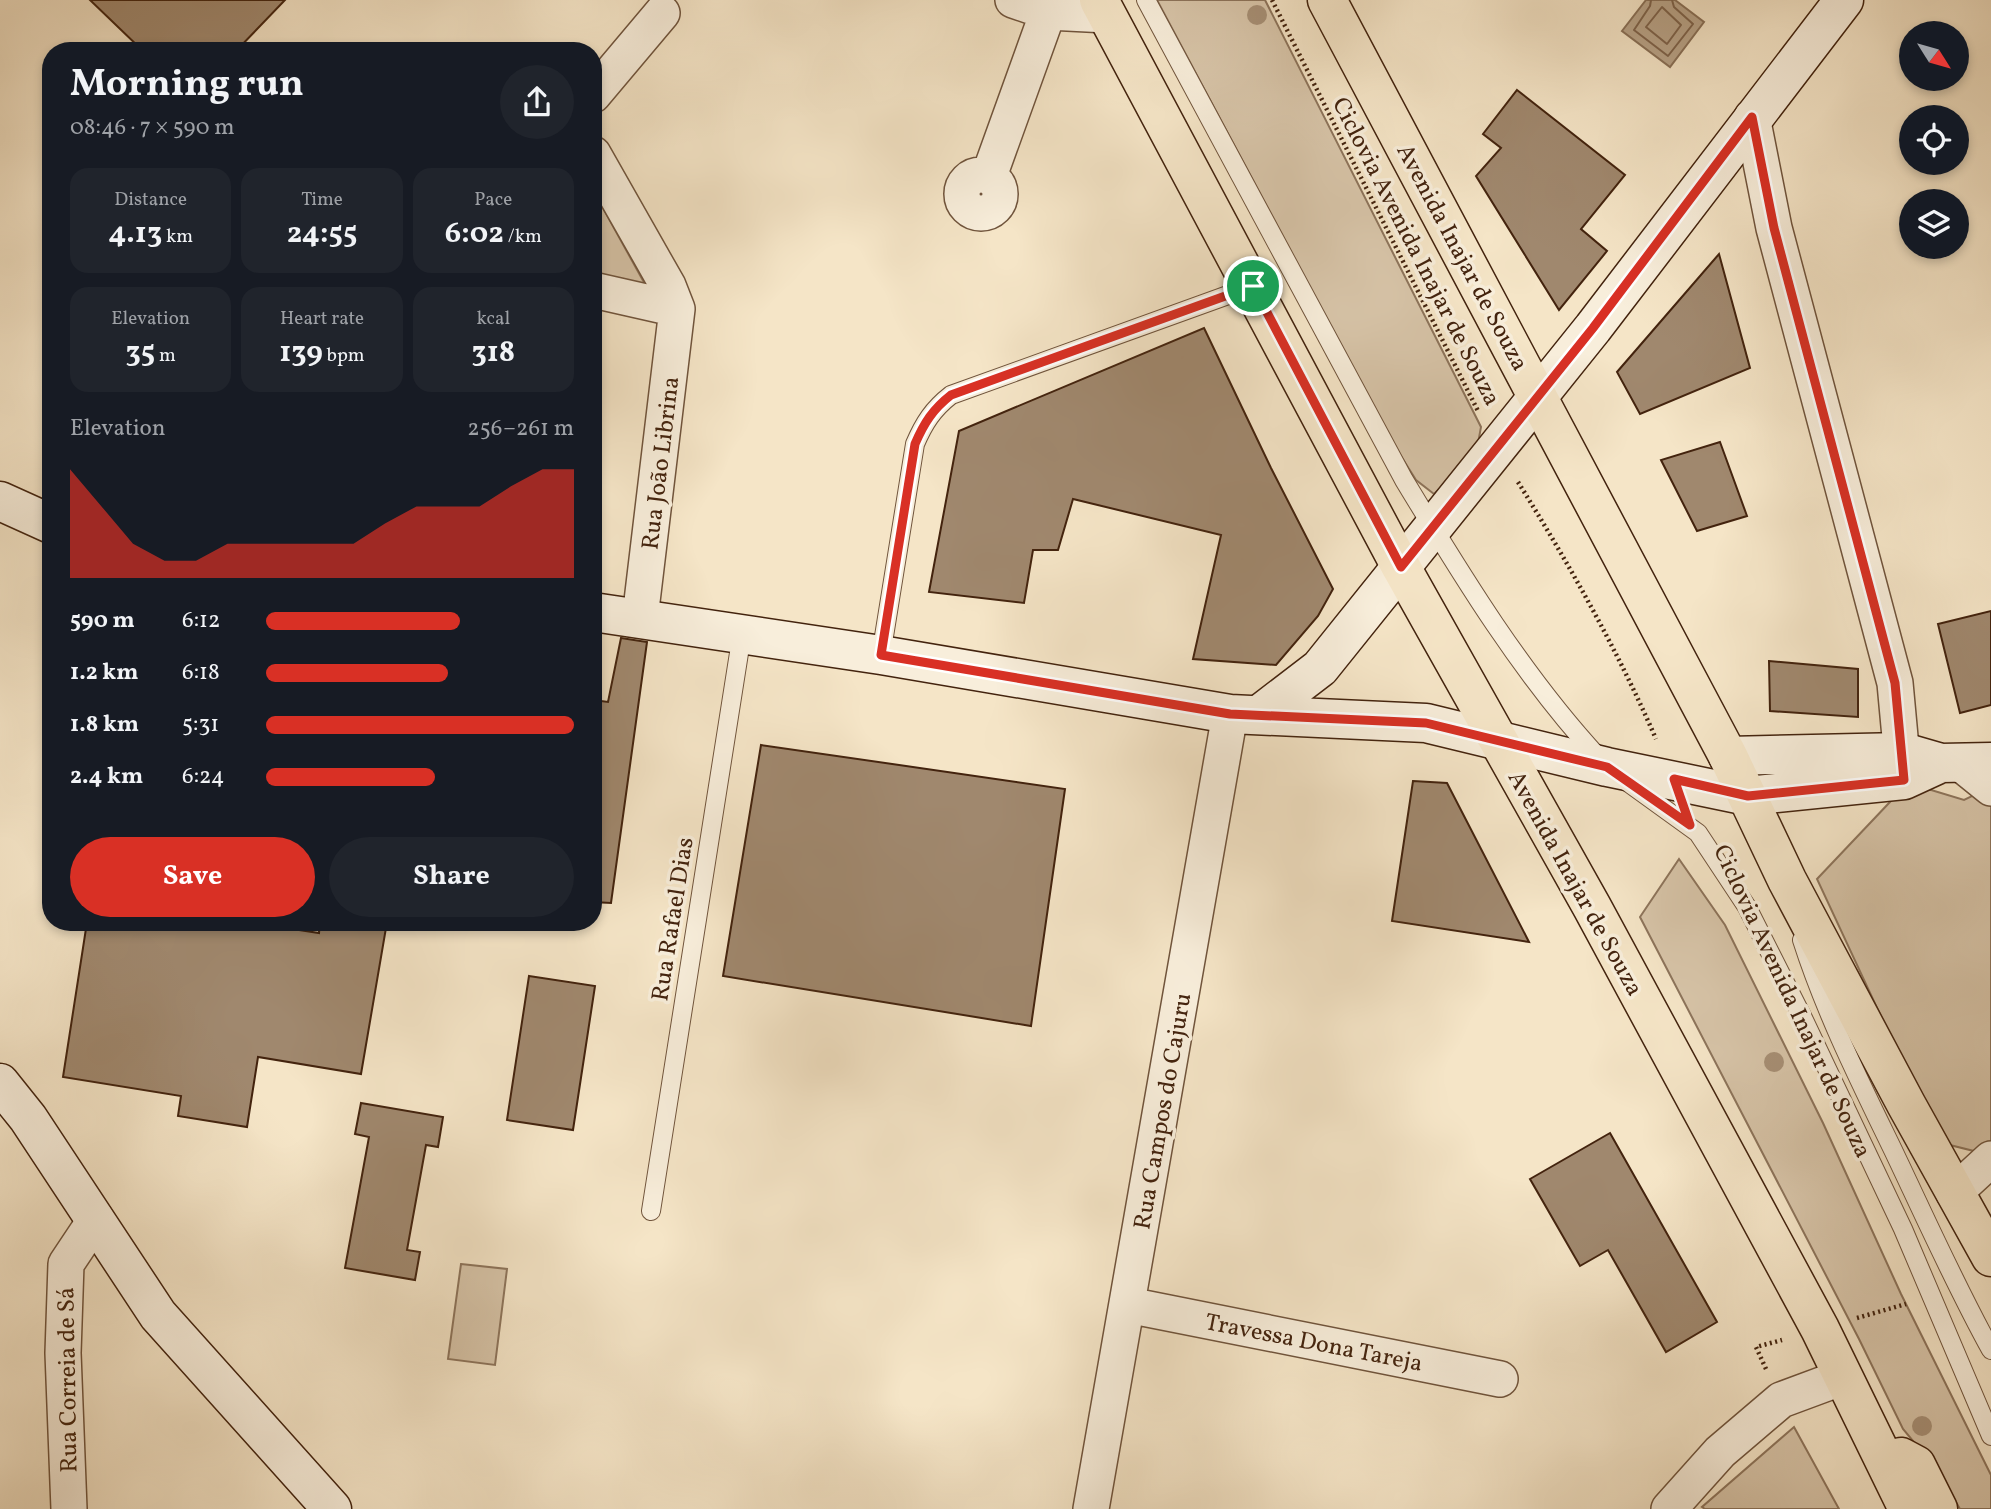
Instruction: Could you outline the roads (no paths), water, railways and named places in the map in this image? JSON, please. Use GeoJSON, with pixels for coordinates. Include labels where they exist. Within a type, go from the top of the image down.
{"type":"FeatureCollection","features":[{"type":"Feature","properties":{"kind":"main road","name":"Avenida Inajar de Souza"},"geometry":{"type":"LineString","coordinates":[[1326,0],[1728,756],[1787,880],[1991,1257]]}},
{"type":"Feature","properties":{"kind":"main road"},"geometry":{"type":"LineString","coordinates":[[1245,714],[1320,667],[1538,397],[1843,0]]}},
{"type":"Feature","properties":{"kind":"main road","name":"Avenida Inajar de Souza"},"geometry":{"type":"LineString","coordinates":[[1103,7],[1401,567],[1495,739],[1592,907],[1843,1377],[1908,1509]]}},
{"type":"Feature","properties":{"kind":"main road"},"geometry":{"type":"LineString","coordinates":[[0,501],[42,520]]}},
{"type":"Feature","properties":{"kind":"main road"},"geometry":{"type":"LineString","coordinates":[[602,613],[1245,714],[1426,723],[1607,767],[1748,796],[1903,766]]}},
{"type":"Feature","properties":{"kind":"main road"},"geometry":{"type":"LineString","coordinates":[[1728,756],[1903,766],[1964,763]]}},
{"type":"Feature","properties":{"kind":"main road"},"geometry":{"type":"LineString","coordinates":[[0,1083],[28,1118],[158,1315],[332,1509]]}},
{"type":"Feature","properties":{"kind":"main road"},"geometry":{"type":"LineString","coordinates":[[1877,1444],[1916,1465],[1938,1509]]}},
{"type":"Feature","properties":{"kind":"street"},"geometry":{"type":"LineString","coordinates":[[1013,0],[1048,12],[1103,7]]}},
{"type":"Feature","properties":{"kind":"street"},"geometry":{"type":"LineString","coordinates":[[989,176],[1048,12]]}},
{"type":"Feature","properties":{"kind":"street"},"geometry":{"type":"LineString","coordinates":[[602,84],[662,13]]}},
{"type":"Feature","properties":{"kind":"street"},"geometry":{"type":"LineString","coordinates":[[1752,117],[1774,228],[1895,683],[1903,766]]}},
{"type":"Feature","properties":{"kind":"street"},"geometry":{"type":"LineString","coordinates":[[602,170],[668,286],[677,309]]}},
{"type":"Feature","properties":{"kind":"street"},"geometry":{"type":"LineString","coordinates":[[602,292],[677,309]]}},
{"type":"Feature","properties":{"kind":"street","name":"Rua João Librina"},"geometry":{"type":"LineString","coordinates":[[640,618],[677,309]]}},
{"type":"Feature","properties":{"kind":"street","name":"Rua Campos do Cajuru"},"geometry":{"type":"LineString","coordinates":[[1091,1509],[1128,1305],[1245,714]]}},
{"type":"Feature","properties":{"kind":"street"},"geometry":{"type":"LineString","coordinates":[[1964,763],[1991,788]]}},
{"type":"Feature","properties":{"kind":"street"},"geometry":{"type":"LineString","coordinates":[[1954,1193],[1991,1159]]}},
{"type":"Feature","properties":{"kind":"street","name":"Rua Correia de Sá"},"geometry":{"type":"LineString","coordinates":[[69,1509],[63,1353],[66,1264],[96,1219]]}},
{"type":"Feature","properties":{"kind":"street","name":"Travessa Dona Tareja"},"geometry":{"type":"LineString","coordinates":[[1128,1305],[1500,1379]]}},
{"type":"Feature","properties":{"kind":"street"},"geometry":{"type":"LineString","coordinates":[[1669,1509],[1720,1452],[1781,1400],[1843,1377]]}},
{"type":"Feature","properties":{"kind":"lane"},"geometry":{"type":"LineString","coordinates":[[1146,0],[1404,480],[1433,528],[1549,700],[1607,767],[1698,833],[1747,907],[1903,1229],[1991,1436]]}},
{"type":"Feature","properties":{"kind":"lane"},"geometry":{"type":"LineString","coordinates":[[881,655],[915,444],[924,423],[939,404],[951,395],[1253,286]]}},
{"type":"Feature","properties":{"kind":"lane","name":"Rua Rafael Dias"},"geometry":{"type":"LineString","coordinates":[[650,1211],[741,634]]}},
{"type":"Feature","properties":{"kind":"lane"},"geometry":{"type":"LineString","coordinates":[[1787,880],[1794,915],[1812,971],[1876,1114],[1970,1312],[1991,1350]]}},
{"type":"Feature","properties":{"kind":"water"},"geometry":{"type":"Polygon","coordinates":[[[1646,0],[1675,0],[1704,22],[1670,67],[1622,31],[1646,0]]]}}]}
